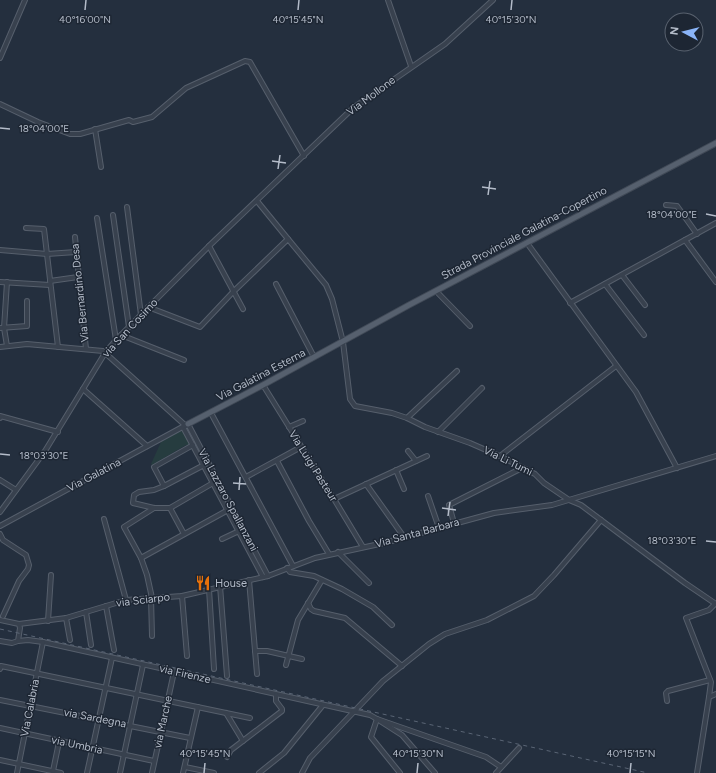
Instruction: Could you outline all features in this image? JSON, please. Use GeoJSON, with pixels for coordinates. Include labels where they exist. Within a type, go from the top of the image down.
{"type":"FeatureCollection","features":[{"type":"Feature","properties":{"kind":"main road","name":"Strada Provinciale Galatina-Copertino"},"geometry":{"type":"LineString","coordinates":[[343,342],[436,291],[716,143]]}},
{"type":"Feature","properties":{"kind":"main road","name":"Via Galatina Esterna"},"geometry":{"type":"LineString","coordinates":[[186,426],[343,342]]}},
{"type":"Feature","properties":{"kind":"street"},"geometry":{"type":"LineString","coordinates":[[0,58],[25,0]]}},
{"type":"Feature","properties":{"kind":"street"},"geometry":{"type":"LineString","coordinates":[[388,0],[411,66]]}},
{"type":"Feature","properties":{"kind":"street","name":"Via Mollone"},"geometry":{"type":"LineString","coordinates":[[257,201],[353,108],[411,66],[445,44],[493,0]]}},
{"type":"Feature","properties":{"kind":"street"},"geometry":{"type":"LineString","coordinates":[[0,104],[38,122],[70,134],[80,134],[129,120],[133,122],[152,117],[186,88],[245,61],[250,62],[304,156]]}},
{"type":"Feature","properties":{"kind":"street"},"geometry":{"type":"LineString","coordinates":[[95,129],[101,167]]}},
{"type":"Feature","properties":{"kind":"street"},"geometry":{"type":"LineString","coordinates":[[257,201],[326,286],[332,299],[343,342]]}},
{"type":"Feature","properties":{"kind":"street","name":"via San Cosimo"},"geometry":{"type":"LineString","coordinates":[[0,512],[58,432],[105,353],[148,307],[209,246],[257,201]]}},
{"type":"Feature","properties":{"kind":"street"},"geometry":{"type":"LineString","coordinates":[[666,206],[677,206],[697,234]]}},
{"type":"Feature","properties":{"kind":"street"},"geometry":{"type":"LineString","coordinates":[[127,207],[141,315]]}},
{"type":"Feature","properties":{"kind":"street"},"geometry":{"type":"LineString","coordinates":[[113,215],[129,327]]}},
{"type":"Feature","properties":{"kind":"street"},"geometry":{"type":"LineString","coordinates":[[97,218],[116,340]]}},
{"type":"Feature","properties":{"kind":"street"},"geometry":{"type":"LineString","coordinates":[[570,303],[716,223]]}},
{"type":"Feature","properties":{"kind":"street"},"geometry":{"type":"LineString","coordinates":[[26,228],[44,229],[58,347]]}},
{"type":"Feature","properties":{"kind":"street","name":"Via Bernardino Desa"},"geometry":{"type":"LineString","coordinates":[[75,236],[86,349]]}},
{"type":"Feature","properties":{"kind":"street"},"geometry":{"type":"LineString","coordinates":[[148,307],[200,328],[233,292],[288,239]]}},
{"type":"Feature","properties":{"kind":"street"},"geometry":{"type":"LineString","coordinates":[[685,240],[716,282]]}},
{"type":"Feature","properties":{"kind":"street"},"geometry":{"type":"LineString","coordinates":[[527,243],[636,392],[677,468]]}},
{"type":"Feature","properties":{"kind":"street"},"geometry":{"type":"LineString","coordinates":[[209,246],[243,308]]}},
{"type":"Feature","properties":{"kind":"street"},"geometry":{"type":"LineString","coordinates":[[0,250],[47,254],[76,252]]}},
{"type":"Feature","properties":{"kind":"street"},"geometry":{"type":"LineString","coordinates":[[622,275],[645,305]]}},
{"type":"Feature","properties":{"kind":"street"},"geometry":{"type":"LineString","coordinates":[[0,282],[50,283],[78,277]]}},
{"type":"Feature","properties":{"kind":"street"},"geometry":{"type":"LineString","coordinates":[[7,282],[2,328],[7,346]]}},
{"type":"Feature","properties":{"kind":"street"},"geometry":{"type":"LineString","coordinates":[[276,284],[314,358]]}},
{"type":"Feature","properties":{"kind":"street"},"geometry":{"type":"LineString","coordinates":[[605,284],[644,335]]}},
{"type":"Feature","properties":{"kind":"street"},"geometry":{"type":"LineString","coordinates":[[436,291],[470,326]]}},
{"type":"Feature","properties":{"kind":"street"},"geometry":{"type":"LineString","coordinates":[[2,328],[27,326],[27,301]]}},
{"type":"Feature","properties":{"kind":"street"},"geometry":{"type":"LineString","coordinates":[[121,335],[184,360]]}},
{"type":"Feature","properties":{"kind":"street","name":"Via Li Tumi"},"geometry":{"type":"LineString","coordinates":[[343,342],[350,399],[355,406],[392,413],[407,418],[438,432],[470,443],[500,456],[535,474],[569,500],[581,505],[715,604]]}},
{"type":"Feature","properties":{"kind":"street"},"geometry":{"type":"LineString","coordinates":[[0,346],[27,344],[103,351],[186,426]]}},
{"type":"Feature","properties":{"kind":"street"},"geometry":{"type":"LineString","coordinates":[[500,456],[616,366]]}},
{"type":"Feature","properties":{"kind":"street"},"geometry":{"type":"LineString","coordinates":[[407,418],[457,371]]}},
{"type":"Feature","properties":{"kind":"street","name":"Via Luigi Pasteur"},"geometry":{"type":"LineString","coordinates":[[263,385],[363,547]]}},
{"type":"Feature","properties":{"kind":"street"},"geometry":{"type":"LineString","coordinates":[[438,432],[482,388]]}},
{"type":"Feature","properties":{"kind":"street"},"geometry":{"type":"LineString","coordinates":[[83,389],[147,446]]}},
{"type":"Feature","properties":{"kind":"street"},"geometry":{"type":"LineString","coordinates":[[211,413],[293,566]]}},
{"type":"Feature","properties":{"kind":"street"},"geometry":{"type":"LineString","coordinates":[[0,417],[58,432]]}},
{"type":"Feature","properties":{"kind":"street"},"geometry":{"type":"LineString","coordinates":[[290,427],[303,422]]}},
{"type":"Feature","properties":{"kind":"street","name":"Via Lazzaro Spallanzani"},"geometry":{"type":"LineString","coordinates":[[186,426],[193,446],[265,576]]}},
{"type":"Feature","properties":{"kind":"street","name":"Via Lazzaro Spallanzani"},"geometry":{"type":"LineString","coordinates":[[186,426],[265,576]]}},
{"type":"Feature","properties":{"kind":"street","name":"Via Galatina"},"geometry":{"type":"LineString","coordinates":[[0,526],[186,426]]}},
{"type":"Feature","properties":{"kind":"street"},"geometry":{"type":"LineString","coordinates":[[164,486],[154,467],[193,446]]}},
{"type":"Feature","properties":{"kind":"street"},"geometry":{"type":"LineString","coordinates":[[246,477],[301,447]]}},
{"type":"Feature","properties":{"kind":"street"},"geometry":{"type":"LineString","coordinates":[[408,451],[416,461]]}},
{"type":"Feature","properties":{"kind":"street"},"geometry":{"type":"LineString","coordinates":[[334,499],[427,456]]}},
{"type":"Feature","properties":{"kind":"street","name":"Via Santa Barbara"},"geometry":{"type":"LineString","coordinates":[[265,576],[329,554],[404,538],[494,513],[552,505],[716,456]]}},
{"type":"Feature","properties":{"kind":"street"},"geometry":{"type":"LineString","coordinates":[[277,461],[329,554]]}},
{"type":"Feature","properties":{"kind":"street"},"geometry":{"type":"LineString","coordinates":[[204,465],[164,486],[154,490],[139,492],[134,495],[133,503],[154,508],[170,508],[214,484]]}},
{"type":"Feature","properties":{"kind":"street"},"geometry":{"type":"LineString","coordinates":[[454,524],[449,505],[522,468]]}},
{"type":"Feature","properties":{"kind":"street"},"geometry":{"type":"LineString","coordinates":[[396,470],[404,489]]}},
{"type":"Feature","properties":{"kind":"street"},"geometry":{"type":"LineString","coordinates":[[0,480],[16,490]]}},
{"type":"Feature","properties":{"kind":"street"},"geometry":{"type":"LineString","coordinates":[[366,484],[404,538]]}},
{"type":"Feature","properties":{"kind":"street"},"geometry":{"type":"LineString","coordinates":[[428,496],[439,528]]}},
{"type":"Feature","properties":{"kind":"street"},"geometry":{"type":"LineString","coordinates":[[152,636],[151,598],[147,575],[141,558],[124,527],[154,508]]}},
{"type":"Feature","properties":{"kind":"street"},"geometry":{"type":"LineString","coordinates":[[170,508],[184,534]]}},
{"type":"Feature","properties":{"kind":"street"},"geometry":{"type":"LineString","coordinates":[[141,558],[228,510]]}},
{"type":"Feature","properties":{"kind":"street"},"geometry":{"type":"LineString","coordinates":[[104,519],[126,600]]}},
{"type":"Feature","properties":{"kind":"street"},"geometry":{"type":"LineString","coordinates":[[302,773],[310,758],[382,681],[429,644],[445,634],[487,620],[534,596],[601,520]]}},
{"type":"Feature","properties":{"kind":"street"},"geometry":{"type":"LineString","coordinates":[[222,539],[239,531]]}},
{"type":"Feature","properties":{"kind":"street"},"geometry":{"type":"LineString","coordinates":[[0,534],[3,540],[26,556],[29,565],[28,569],[19,581],[3,616]]}},
{"type":"Feature","properties":{"kind":"street"},"geometry":{"type":"LineString","coordinates":[[338,552],[369,583]]}},
{"type":"Feature","properties":{"kind":"street"},"geometry":{"type":"LineString","coordinates":[[287,568],[290,572],[314,576],[364,601],[373,607],[392,625]]}},
{"type":"Feature","properties":{"kind":"street"},"geometry":{"type":"LineString","coordinates":[[48,621],[51,575]]}},
{"type":"Feature","properties":{"kind":"street","name":"via Sciarpo"},"geometry":{"type":"LineString","coordinates":[[19,624],[66,618],[126,600],[182,596],[265,576]]}},
{"type":"Feature","properties":{"kind":"street"},"geometry":{"type":"LineString","coordinates":[[249,580],[257,674]]}},
{"type":"Feature","properties":{"kind":"street"},"geometry":{"type":"LineString","coordinates":[[286,665],[298,620],[322,580]]}},
{"type":"Feature","properties":{"kind":"street"},"geometry":{"type":"LineString","coordinates":[[220,586],[227,676]]}},
{"type":"Feature","properties":{"kind":"street"},"geometry":{"type":"LineString","coordinates":[[209,589],[214,669]]}},
{"type":"Feature","properties":{"kind":"street"},"geometry":{"type":"LineString","coordinates":[[182,596],[187,656]]}},
{"type":"Feature","properties":{"kind":"street"},"geometry":{"type":"LineString","coordinates":[[308,603],[314,611],[345,618],[402,666]]}},
{"type":"Feature","properties":{"kind":"street"},"geometry":{"type":"LineString","coordinates":[[697,773],[709,696],[710,680],[686,618],[709,610],[715,604]]}},
{"type":"Feature","properties":{"kind":"street"},"geometry":{"type":"LineString","coordinates":[[106,606],[114,650]]}},
{"type":"Feature","properties":{"kind":"street"},"geometry":{"type":"LineString","coordinates":[[86,612],[91,645]]}},
{"type":"Feature","properties":{"kind":"street"},"geometry":{"type":"LineString","coordinates":[[66,618],[70,640]]}},
{"type":"Feature","properties":{"kind":"street"},"geometry":{"type":"LineString","coordinates":[[0,620],[19,624],[20,633],[18,641]]}},
{"type":"Feature","properties":{"kind":"street","name":"via Firenze"},"geometry":{"type":"LineString","coordinates":[[0,641],[12,643],[28,640],[43,642],[370,716],[486,757],[501,767]]}},
{"type":"Feature","properties":{"kind":"street","name":"Via Calabria"},"geometry":{"type":"LineString","coordinates":[[16,773],[43,642]]}},
{"type":"Feature","properties":{"kind":"street"},"geometry":{"type":"LineString","coordinates":[[255,651],[268,650],[302,659]]}},
{"type":"Feature","properties":{"kind":"street"},"geometry":{"type":"LineString","coordinates":[[87,773],[112,658]]}},
{"type":"Feature","properties":{"kind":"street"},"geometry":{"type":"LineString","coordinates":[[120,773],[143,665]]}},
{"type":"Feature","properties":{"kind":"street"},"geometry":{"type":"LineString","coordinates":[[0,668],[36,673],[250,718]]}},
{"type":"Feature","properties":{"kind":"street","name":"via Marche"},"geometry":{"type":"LineString","coordinates":[[152,773],[174,672]]}},
{"type":"Feature","properties":{"kind":"street"},"geometry":{"type":"LineString","coordinates":[[667,701],[666,693],[668,691],[710,680]]}},
{"type":"Feature","properties":{"kind":"street"},"geometry":{"type":"LineString","coordinates":[[709,696],[716,694]]}},
{"type":"Feature","properties":{"kind":"street"},"geometry":{"type":"LineString","coordinates":[[227,757],[231,750],[282,711],[276,701],[276,695]]}},
{"type":"Feature","properties":{"kind":"street","name":"via Sardegna"},"geometry":{"type":"LineString","coordinates":[[0,700],[98,718],[190,738]]}},
{"type":"Feature","properties":{"kind":"street"},"geometry":{"type":"LineString","coordinates":[[259,773],[284,753],[323,705]]}},
{"type":"Feature","properties":{"kind":"street"},"geometry":{"type":"LineString","coordinates":[[183,773],[198,707]]}},
{"type":"Feature","properties":{"kind":"street"},"geometry":{"type":"LineString","coordinates":[[226,713],[243,741]]}},
{"type":"Feature","properties":{"kind":"street"},"geometry":{"type":"LineString","coordinates":[[400,773],[371,737],[377,719],[404,738],[435,773]]}},
{"type":"Feature","properties":{"kind":"street"},"geometry":{"type":"LineString","coordinates":[[401,727],[404,738]]}},
{"type":"Feature","properties":{"kind":"street","name":"via Umbria"},"geometry":{"type":"LineString","coordinates":[[0,728],[59,742],[154,761]]}},
{"type":"Feature","properties":{"kind":"street"},"geometry":{"type":"LineString","coordinates":[[53,771],[59,742]]}},
{"type":"Feature","properties":{"kind":"street"},"geometry":{"type":"LineString","coordinates":[[496,773],[519,748]]}},
{"type":"Feature","properties":{"kind":"street"},"geometry":{"type":"LineString","coordinates":[[0,760],[61,773]]}},
{"type":"Feature","properties":{"kind":"street"},"geometry":{"type":"LineString","coordinates":[[185,767],[214,773]]}},
{"type":"Feature","properties":{"kind":"green space"},"geometry":{"type":"Polygon","coordinates":[[[181,431],[184,432],[191,445],[186,445],[152,465],[151,464],[161,442],[181,431]]]}},
{"type":"Feature","properties":{"kind":"railway"},"geometry":{"type":"LineString","coordinates":[[0,629],[648,773]]}},
{"type":"Feature","properties":{"kind":"place","name":"House"},"geometry":{"type":"Point","coordinates":[203,583]}}]}
